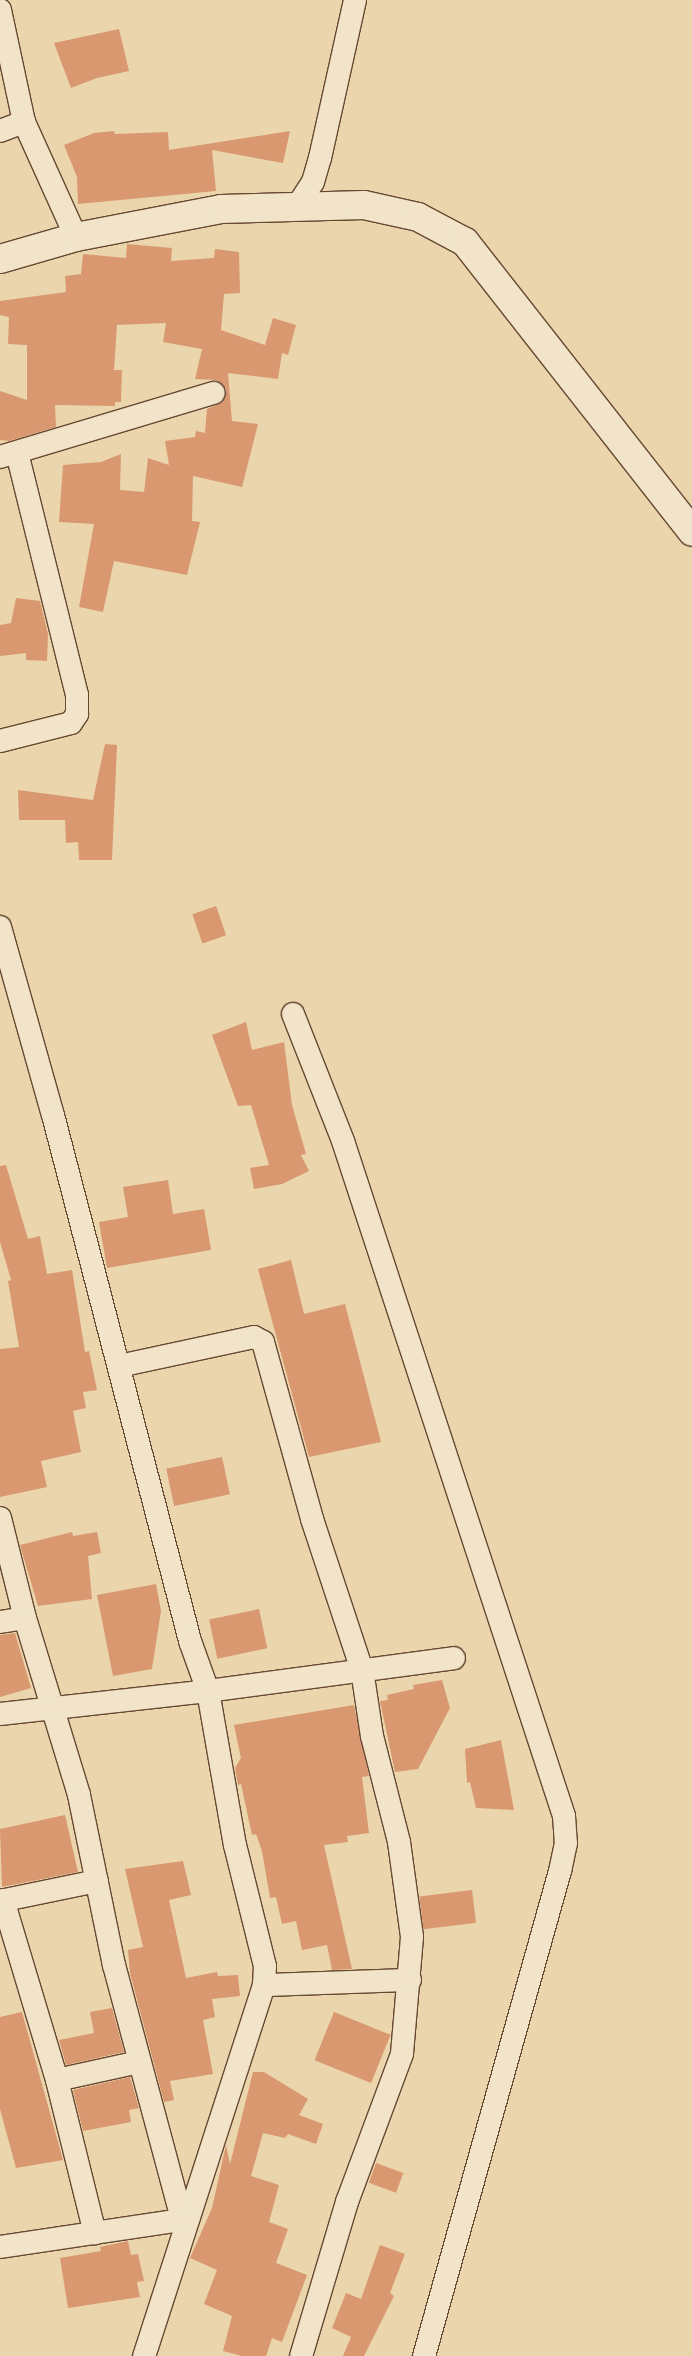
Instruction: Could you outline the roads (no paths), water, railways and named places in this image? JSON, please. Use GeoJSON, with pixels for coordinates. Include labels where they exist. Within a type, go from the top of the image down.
{"type":"FeatureCollection","features":[{"type":"Feature","properties":{"kind":"street"},"geometry":{"type":"LineString","coordinates":[[298,204],[314,182],[356,0]]}},
{"type":"Feature","properties":{"kind":"street"},"geometry":{"type":"LineString","coordinates":[[0,10],[24,122],[76,237]]}},
{"type":"Feature","properties":{"kind":"street"},"geometry":{"type":"LineString","coordinates":[[0,131],[24,122]]}},
{"type":"Feature","properties":{"kind":"street"},"geometry":{"type":"LineString","coordinates":[[0,259],[76,237],[221,208],[298,204],[364,205],[418,217],[465,242],[692,532]]}},
{"type":"Feature","properties":{"kind":"street"},"geometry":{"type":"LineString","coordinates":[[0,741],[71,723],[77,714],[77,695],[8,455],[214,393]]}},
{"type":"Feature","properties":{"kind":"street"},"geometry":{"type":"LineString","coordinates":[[0,927],[119,1366],[190,1641],[208,1691],[234,1845],[265,1966],[264,1985],[185,2219],[144,2356]]}},
{"type":"Feature","properties":{"kind":"street"},"geometry":{"type":"LineString","coordinates":[[293,1014],[343,1141],[564,1816],[566,1843],[560,1871],[424,2356]]}},
{"type":"Feature","properties":{"kind":"street"},"geometry":{"type":"LineString","coordinates":[[119,1366],[254,1338],[263,1342],[312,1519],[362,1670],[372,1736],[399,1842],[412,1937],[410,1980],[402,2054],[347,2202],[301,2356]]}},
{"type":"Feature","properties":{"kind":"street"},"geometry":{"type":"LineString","coordinates":[[0,1518],[25,1618],[54,1706],[79,1794],[114,1965],[139,2062],[185,2219]]}},
{"type":"Feature","properties":{"kind":"street"},"geometry":{"type":"LineString","coordinates":[[0,1622],[25,1618]]}},
{"type":"Feature","properties":{"kind":"street"},"geometry":{"type":"LineString","coordinates":[[0,1714],[54,1706],[208,1691],[454,1658]]}},
{"type":"Feature","properties":{"kind":"street"},"geometry":{"type":"LineString","coordinates":[[95,2234],[57,2080],[2,1900],[97,1881]]}},
{"type":"Feature","properties":{"kind":"street"},"geometry":{"type":"LineString","coordinates":[[264,1985],[410,1980]]}},
{"type":"Feature","properties":{"kind":"street"},"geometry":{"type":"LineString","coordinates":[[57,2080],[139,2062]]}},
{"type":"Feature","properties":{"kind":"street"},"geometry":{"type":"LineString","coordinates":[[0,2247],[185,2219]]}}]}
